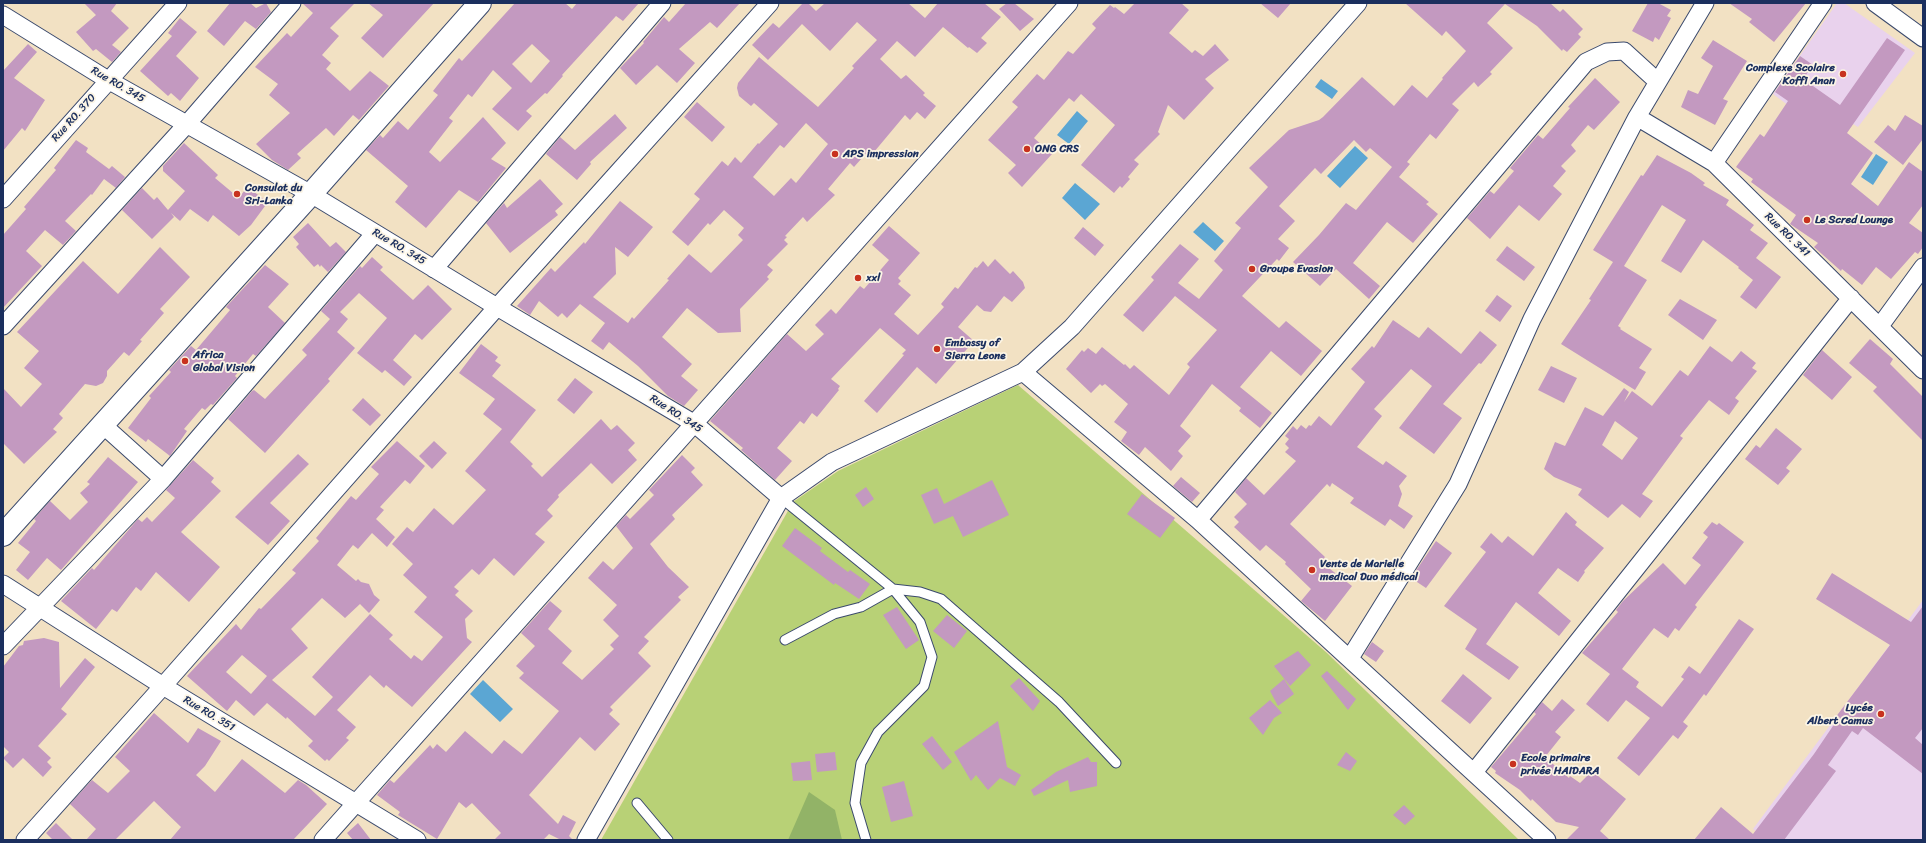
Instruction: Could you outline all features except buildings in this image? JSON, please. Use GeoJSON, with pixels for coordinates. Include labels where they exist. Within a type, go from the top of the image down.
{"type":"FeatureCollection","features":[{"type":"Feature","properties":{"kind":"street","name":"Rue RO. 370"},"geometry":{"type":"LineString","coordinates":[[3,199],[178,3]]}},
{"type":"Feature","properties":{"kind":"street"},"geometry":{"type":"LineString","coordinates":[[3,326],[187,124],[292,3]]}},
{"type":"Feature","properties":{"kind":"street"},"geometry":{"type":"LineString","coordinates":[[3,535],[311,194],[480,3]]}},
{"type":"Feature","properties":{"kind":"street"},"geometry":{"type":"LineString","coordinates":[[434,269],[662,3]]}},
{"type":"Feature","properties":{"kind":"street"},"geometry":{"type":"LineString","coordinates":[[24,840],[163,686],[497,307],[770,3]]}},
{"type":"Feature","properties":{"kind":"street"},"geometry":{"type":"LineString","coordinates":[[323,840],[1069,3]]}},
{"type":"Feature","properties":{"kind":"street"},"geometry":{"type":"LineString","coordinates":[[586,840],[781,498],[832,462],[1023,372],[1072,327],[1358,3]]}},
{"type":"Feature","properties":{"kind":"street"},"geometry":{"type":"LineString","coordinates":[[1350,658],[1458,484],[1532,319],[1637,116],[1705,3]]}},
{"type":"Feature","properties":{"kind":"street"},"geometry":{"type":"LineString","coordinates":[[1714,163],[1823,3]]}},
{"type":"Feature","properties":{"kind":"street"},"geometry":{"type":"LineString","coordinates":[[1875,3],[1923,38]]}},
{"type":"Feature","properties":{"kind":"street","name":"Rue RO. 345"},"geometry":{"type":"LineString","coordinates":[[3,15],[108,80],[311,194],[497,307],[695,424],[781,498]]}},
{"type":"Feature","properties":{"kind":"street"},"geometry":{"type":"LineString","coordinates":[[1198,520],[1586,62],[1607,52],[1624,51],[1658,82]]}},
{"type":"Feature","properties":{"kind":"street","name":"Rue RO. 341"},"geometry":{"type":"LineString","coordinates":[[1637,116],[1714,163],[1923,370]]}},
{"type":"Feature","properties":{"kind":"street"},"geometry":{"type":"LineString","coordinates":[[3,646],[163,479],[375,233]]}},
{"type":"Feature","properties":{"kind":"street"},"geometry":{"type":"LineString","coordinates":[[1880,326],[1923,267]]}},
{"type":"Feature","properties":{"kind":"street"},"geometry":{"type":"LineString","coordinates":[[1474,772],[1851,298]]}},
{"type":"Feature","properties":{"kind":"street"},"geometry":{"type":"LineString","coordinates":[[1023,372],[1198,520],[1547,840]]}},
{"type":"Feature","properties":{"kind":"street"},"geometry":{"type":"LineString","coordinates":[[103,425],[163,479]]}},
{"type":"Feature","properties":{"kind":"street","name":"Rue RO. 351"},"geometry":{"type":"LineString","coordinates":[[3,584],[40,606],[163,686],[417,840]]}},
{"type":"Feature","properties":{"kind":"lane"},"geometry":{"type":"LineString","coordinates":[[781,498],[893,589],[920,622],[932,657],[924,686],[878,732],[861,763],[855,802],[866,840]]}},
{"type":"Feature","properties":{"kind":"lane"},"geometry":{"type":"LineString","coordinates":[[785,640],[834,614],[861,607],[893,589],[920,592],[942,599],[1059,702],[1116,763]]}},
{"type":"Feature","properties":{"kind":"lane"},"geometry":{"type":"LineString","coordinates":[[637,803],[668,840]]}},
{"type":"Feature","properties":{"kind":"shaded area","name":"Complexe Scolaire Koffi Anan"},"geometry":{"type":"Polygon","coordinates":[[[1837,3],[1844,3],[1915,53],[1858,127],[1841,117],[1828,135],[1773,94],[1837,3]]]}},
{"type":"Feature","properties":{"kind":"shaded area","name":"Lycée Albert Camus"},"geometry":{"type":"Polygon","coordinates":[[[1923,600],[1923,840],[1769,840],[1753,829],[1923,600]]]}},
{"type":"Feature","properties":{"kind":"green space"},"geometry":{"type":"Polygon","coordinates":[[[1018,385],[1327,653],[1519,840],[601,840],[793,502],[838,471],[1018,385]]]}},
{"type":"Feature","properties":{"kind":"green space"},"geometry":{"type":"Polygon","coordinates":[[[809,792],[835,810],[842,840],[788,840],[809,792]]]}},
{"type":"Feature","properties":{"kind":"water"},"geometry":{"type":"Polygon","coordinates":[[[1321,79],[1338,91],[1332,99],[1315,87],[1321,79]]]}},
{"type":"Feature","properties":{"kind":"water"},"geometry":{"type":"Polygon","coordinates":[[[1077,111],[1088,121],[1069,144],[1057,135],[1077,111]]]}},
{"type":"Feature","properties":{"kind":"water"},"geometry":{"type":"Polygon","coordinates":[[[1355,146],[1368,158],[1340,188],[1327,176],[1355,146]]]}},
{"type":"Feature","properties":{"kind":"water"},"geometry":{"type":"Polygon","coordinates":[[[1876,154],[1888,162],[1873,185],[1861,177],[1876,154]]]}},
{"type":"Feature","properties":{"kind":"water"},"geometry":{"type":"Polygon","coordinates":[[[1075,183],[1100,204],[1085,220],[1062,198],[1075,183]]]}},
{"type":"Feature","properties":{"kind":"water"},"geometry":{"type":"Polygon","coordinates":[[[1203,222],[1224,241],[1215,251],[1193,232],[1203,222]]]}},
{"type":"Feature","properties":{"kind":"water"},"geometry":{"type":"Polygon","coordinates":[[[483,680],[513,709],[500,722],[470,694],[483,680]]]}},
{"type":"Feature","properties":{"kind":"place","name":"Complexe Scolaire Koffi Anan"},"geometry":{"type":"Point","coordinates":[1843,74]}},
{"type":"Feature","properties":{"kind":"place","name":"ONG CRS"},"geometry":{"type":"Point","coordinates":[1027,149]}},
{"type":"Feature","properties":{"kind":"place","name":"APS impression"},"geometry":{"type":"Point","coordinates":[835,154]}},
{"type":"Feature","properties":{"kind":"place","name":"Consulat du Sri-Lanka"},"geometry":{"type":"Point","coordinates":[237,194]}},
{"type":"Feature","properties":{"kind":"place","name":"Le Scred Lounge"},"geometry":{"type":"Point","coordinates":[1807,220]}},
{"type":"Feature","properties":{"kind":"place","name":"Groupe Evasion"},"geometry":{"type":"Point","coordinates":[1252,269]}},
{"type":"Feature","properties":{"kind":"place","name":"xxl"},"geometry":{"type":"Point","coordinates":[858,278]}},
{"type":"Feature","properties":{"kind":"place","name":"Embassy of Sierra Leone"},"geometry":{"type":"Point","coordinates":[937,349]}},
{"type":"Feature","properties":{"kind":"place","name":"Africa Global Vision"},"geometry":{"type":"Point","coordinates":[185,361]}},
{"type":"Feature","properties":{"kind":"place","name":"Vente de Marielle medical Duo médical"},"geometry":{"type":"Point","coordinates":[1312,570]}},
{"type":"Feature","properties":{"kind":"place","name":"Lycée Albert Camus"},"geometry":{"type":"Point","coordinates":[1881,714]}},
{"type":"Feature","properties":{"kind":"place","name":"Ecole primaire privée HAIDARA"},"geometry":{"type":"Point","coordinates":[1513,764]}}]}
